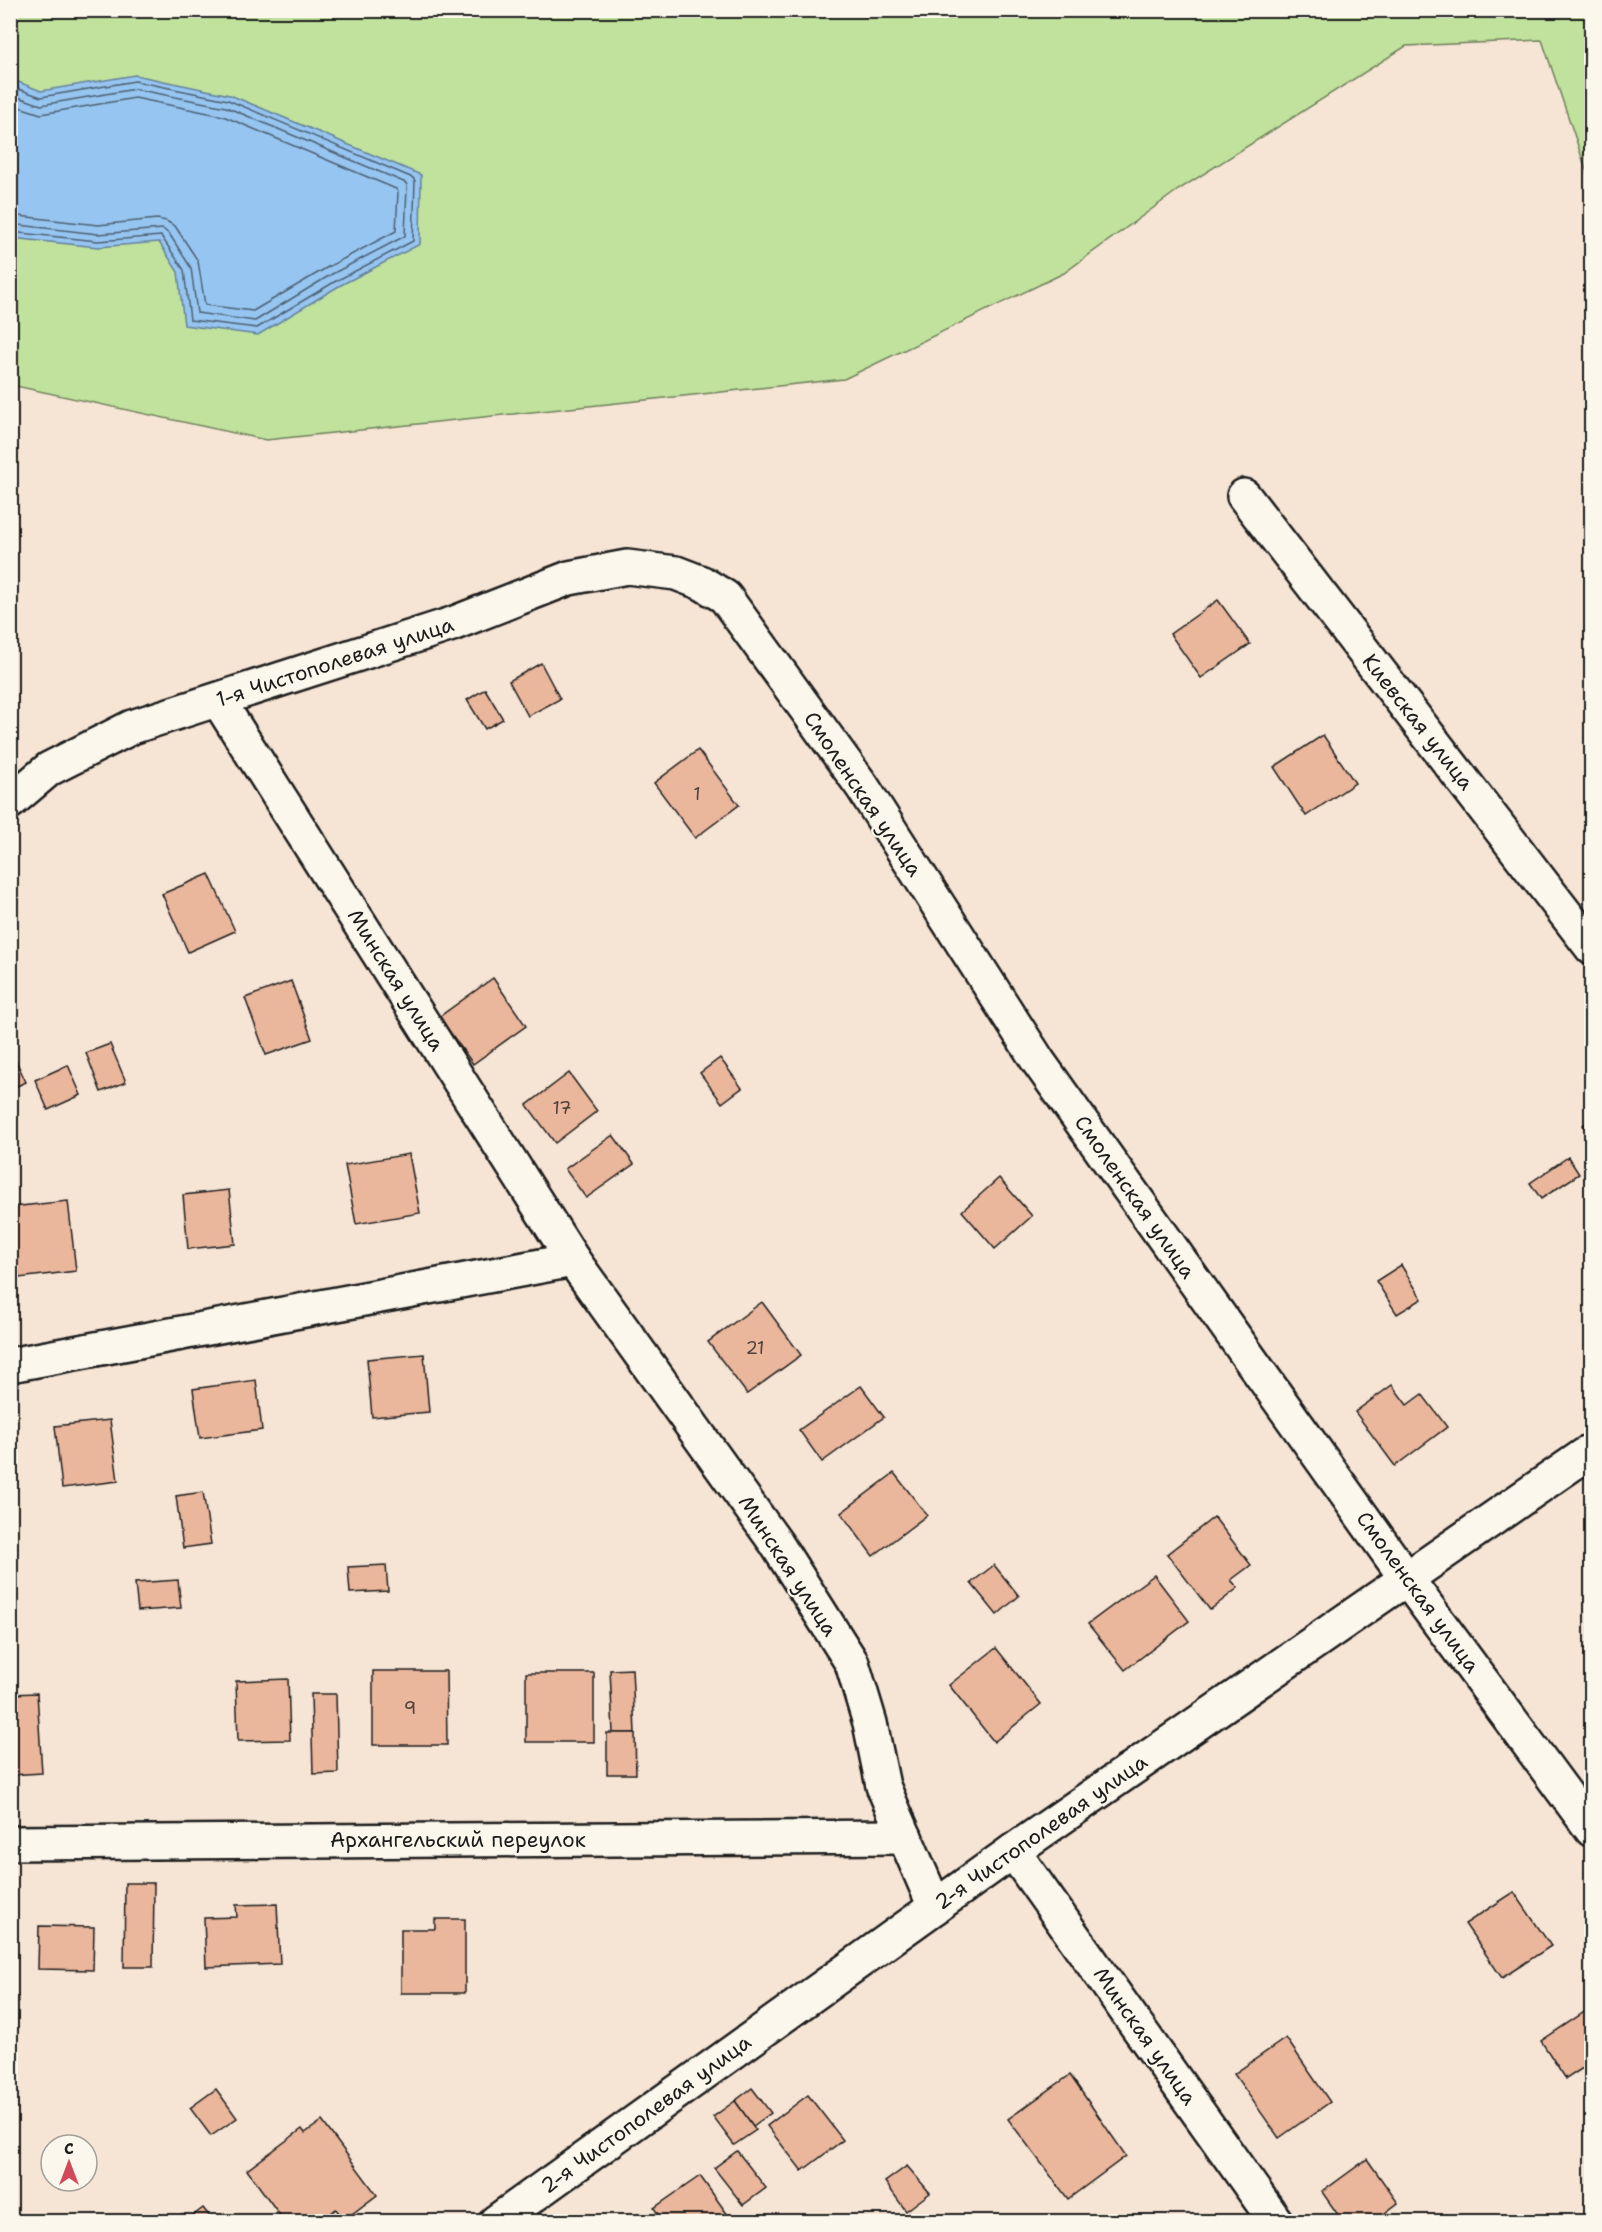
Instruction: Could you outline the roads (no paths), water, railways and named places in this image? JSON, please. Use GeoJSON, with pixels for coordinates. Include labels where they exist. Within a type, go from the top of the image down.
{"type":"FeatureCollection","features":[{"type":"Feature","properties":{"kind":"street","name":"Киевская улица"},"geometry":{"type":"LineString","coordinates":[[1244,496],[1592,948]]}},
{"type":"Feature","properties":{"kind":"street","name":"1-я Чистополевая улица"},"geometry":{"type":"LineString","coordinates":[[10,802],[49,769],[132,728],[452,624],[569,578],[627,567],[676,573]]}},
{"type":"Feature","properties":{"kind":"street","name":"Смоленская улица"},"geometry":{"type":"LineString","coordinates":[[676,573],[702,583],[725,597],[862,786],[1038,1061],[1406,1578],[1592,1830]]}},
{"type":"Feature","properties":{"kind":"street","name":"Минская улица"},"geometry":{"type":"LineString","coordinates":[[218,700],[573,1260],[776,1543],[852,1663],[870,1722],[883,1786],[935,1907]]}},
{"type":"Feature","properties":{"kind":"street"},"geometry":{"type":"LineString","coordinates":[[10,1365],[573,1260]]}},
{"type":"Feature","properties":{"kind":"street","name":"2-я Чистополевая улица"},"geometry":{"type":"LineString","coordinates":[[496,2222],[1013,1851],[1592,1450]]}},
{"type":"Feature","properties":{"kind":"street","name":"Архангельский переулок"},"geometry":{"type":"LineString","coordinates":[[10,1843],[905,1837]]}},
{"type":"Feature","properties":{"kind":"street","name":"Минская улица"},"geometry":{"type":"LineString","coordinates":[[1013,1851],[1276,2222]]}},
{"type":"Feature","properties":{"kind":"water"},"geometry":{"type":"Polygon","coordinates":[[[135,75],[230,95],[421,175],[420,244],[339,286],[258,335],[184,325],[178,272],[159,242],[98,247],[11,238],[11,79],[41,91],[135,75]]]}}]}
